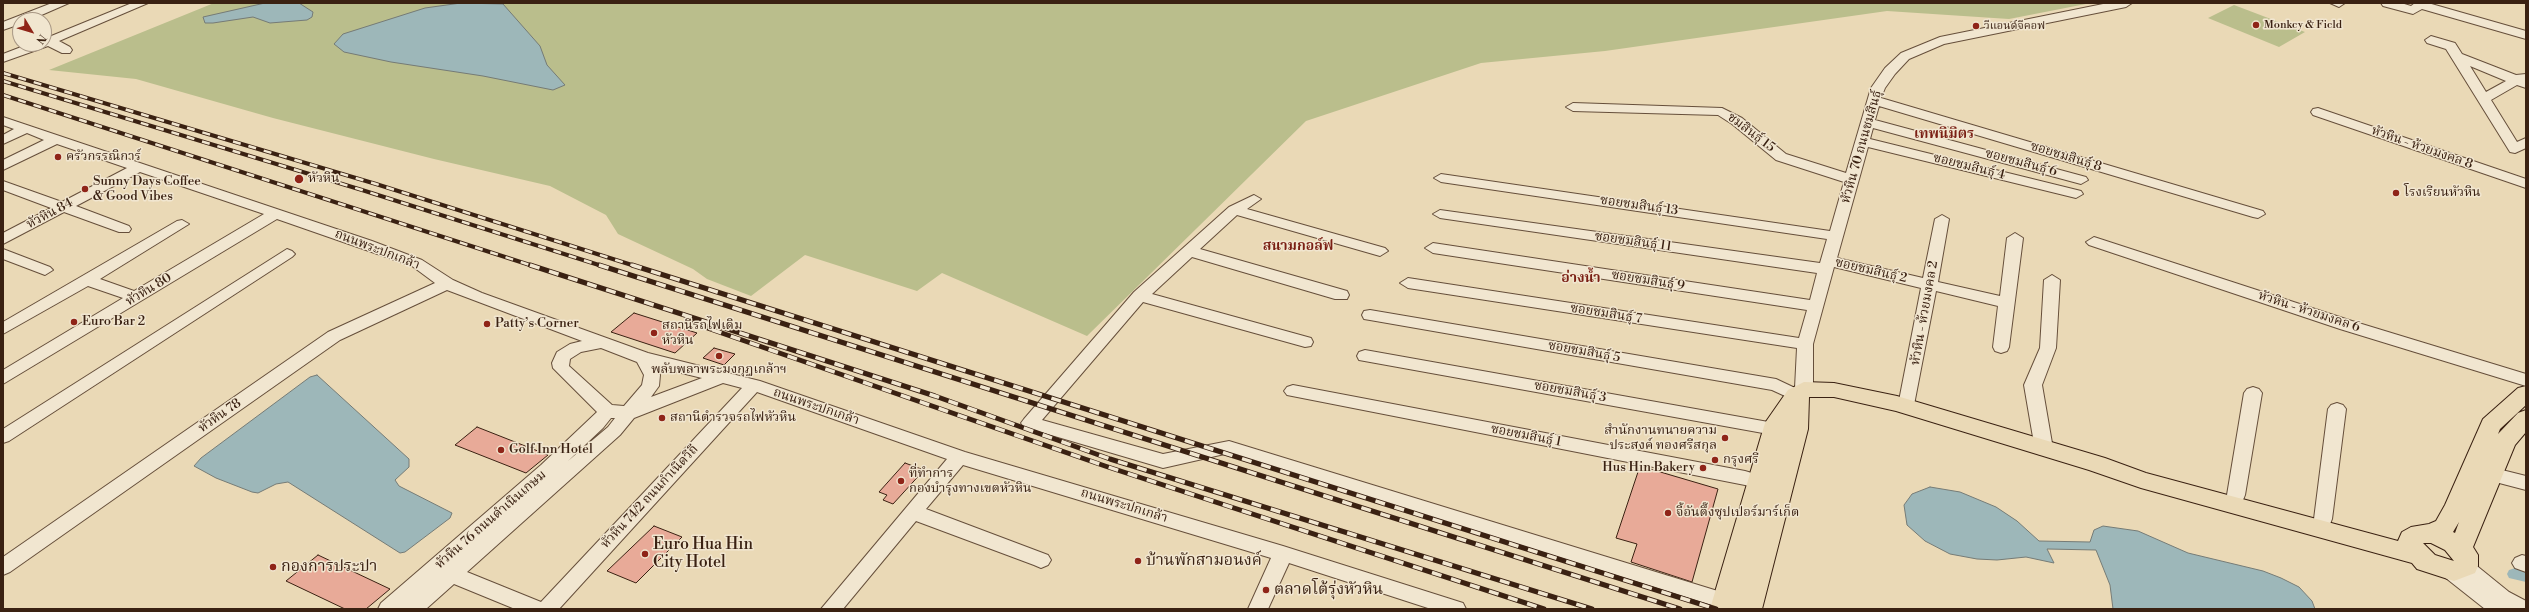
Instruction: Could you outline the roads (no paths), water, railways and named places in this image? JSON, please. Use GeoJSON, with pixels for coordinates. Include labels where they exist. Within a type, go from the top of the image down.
{"type":"FeatureCollection","features":[{"type":"Feature","properties":{"kind":"main road"},"geometry":{"type":"LineString","coordinates":[[1724,605],[1776,423],[1800,392],[1834,390],[1907,406],[2097,464],[2141,480],[2421,543],[2444,538],[2458,562]]}},
{"type":"Feature","properties":{"kind":"main road","name":"หัวหิน 70 ถนนชมสินธุ์"},"geometry":{"type":"LineString","coordinates":[[1749,609],[1797,429],[1800,392]]}},
{"type":"Feature","properties":{"kind":"main road"},"geometry":{"type":"LineString","coordinates":[[2097,464],[2142,471],[2323,519],[2421,543],[2444,527],[2456,508],[2491,425],[2526,393]]}},
{"type":"Feature","properties":{"kind":"main road"},"geometry":{"type":"LineString","coordinates":[[2458,562],[2490,474],[2505,441],[2526,418]]}},
{"type":"Feature","properties":{"kind":"street"},"geometry":{"type":"LineString","coordinates":[[3,26],[63,3]]}},
{"type":"Feature","properties":{"kind":"street"},"geometry":{"type":"LineString","coordinates":[[52,39],[142,3]]}},
{"type":"Feature","properties":{"kind":"street","name":"หัวหิน 70 ถนนชมสินธุ์"},"geometry":{"type":"LineString","coordinates":[[1800,392],[1805,344],[1874,100],[1884,78],[1905,56],[1940,41],[2126,3]]}},
{"type":"Feature","properties":{"kind":"street"},"geometry":{"type":"LineString","coordinates":[[2387,3],[2413,10],[2422,4],[2526,35]]}},
{"type":"Feature","properties":{"kind":"street"},"geometry":{"type":"LineString","coordinates":[[2431,40],[2450,46],[2482,100],[2515,148],[2526,142]]}},
{"type":"Feature","properties":{"kind":"street"},"geometry":{"type":"LineString","coordinates":[[52,45],[66,50]]}},
{"type":"Feature","properties":{"kind":"street"},"geometry":{"type":"LineString","coordinates":[[3,58],[18,52]]}},
{"type":"Feature","properties":{"kind":"street"},"geometry":{"type":"LineString","coordinates":[[2456,56],[2523,80]]}},
{"type":"Feature","properties":{"kind":"street"},"geometry":{"type":"LineString","coordinates":[[2482,100],[2523,80]]}},
{"type":"Feature","properties":{"kind":"street","name":"ซอยชมสินธุ์ 8"},"geometry":{"type":"LineString","coordinates":[[1874,100],[2258,214]]}},
{"type":"Feature","properties":{"kind":"street","name":"ชมสินธุ์ 15"},"geometry":{"type":"LineString","coordinates":[[1573,107],[1712,110],[1722,112],[1737,121],[1781,157],[1852,180]]}},
{"type":"Feature","properties":{"kind":"street","name":"หัวหิน - ห้วยมงคล 8"},"geometry":{"type":"LineString","coordinates":[[2318,112],[2526,184]]}},
{"type":"Feature","properties":{"kind":"street","name":"ถนนพระปกเกล้า"},"geometry":{"type":"LineString","coordinates":[[3,121],[139,166],[417,263],[447,284],[644,358],[754,385],[959,457],[1282,554],[1456,609]]}},
{"type":"Feature","properties":{"kind":"street","name":"ซอยชมสินธุ์ 6"},"geometry":{"type":"LineString","coordinates":[[1868,122],[2081,180]]}},
{"type":"Feature","properties":{"kind":"street"},"geometry":{"type":"LineString","coordinates":[[3,140],[25,129]]}},
{"type":"Feature","properties":{"kind":"street"},"geometry":{"type":"LineString","coordinates":[[3,166],[56,139]]}},
{"type":"Feature","properties":{"kind":"street","name":"ซอยชมสินธุ์ 4"},"geometry":{"type":"LineString","coordinates":[[1862,141],[2076,194]]}},
{"type":"Feature","properties":{"kind":"street","name":"หัวหิน 84"},"geometry":{"type":"LineString","coordinates":[[3,239],[139,166]]}},
{"type":"Feature","properties":{"kind":"street"},"geometry":{"type":"LineString","coordinates":[[2033,183],[2035,167]]}},
{"type":"Feature","properties":{"kind":"street","name":"ซอยชมสินธุ์ 13"},"geometry":{"type":"LineString","coordinates":[[1441,178],[1836,236]]}},
{"type":"Feature","properties":{"kind":"street"},"geometry":{"type":"LineString","coordinates":[[3,185],[124,229]]}},
{"type":"Feature","properties":{"kind":"street"},"geometry":{"type":"LineString","coordinates":[[1254,199],[1234,210],[1140,296],[1030,423],[1163,461],[1229,447],[1724,605],[1749,609]]}},
{"type":"Feature","properties":{"kind":"street"},"geometry":{"type":"LineString","coordinates":[[1234,210],[1380,251]]}},
{"type":"Feature","properties":{"kind":"street","name":"หัวหิน 80"},"geometry":{"type":"LineString","coordinates":[[3,377],[137,298],[274,214]]}},
{"type":"Feature","properties":{"kind":"street","name":"ซอยชมสินธุ์ 11"},"geometry":{"type":"LineString","coordinates":[[1440,214],[1828,265]]}},
{"type":"Feature","properties":{"kind":"street","name":"หัวหิน - ห้วยมงคล 2"},"geometry":{"type":"LineString","coordinates":[[1907,406],[1942,219]]}},
{"type":"Feature","properties":{"kind":"street"},"geometry":{"type":"LineString","coordinates":[[3,329],[182,224]]}},
{"type":"Feature","properties":{"kind":"street"},"geometry":{"type":"LineString","coordinates":[[2001,347],[2015,238]]}},
{"type":"Feature","properties":{"kind":"street","name":"หัวหิน - ห้วยมงคล 6"},"geometry":{"type":"LineString","coordinates":[[2094,242],[2346,325],[2526,380]]}},
{"type":"Feature","properties":{"kind":"street","name":"ซอยชมสินธุ์ 9"},"geometry":{"type":"LineString","coordinates":[[1433,248],[1816,306]]}},
{"type":"Feature","properties":{"kind":"street"},"geometry":{"type":"LineString","coordinates":[[1189,251],[1341,296]]}},
{"type":"Feature","properties":{"kind":"street"},"geometry":{"type":"LineString","coordinates":[[3,254],[45,270]]}},
{"type":"Feature","properties":{"kind":"street"},"geometry":{"type":"LineString","coordinates":[[3,438],[287,254]]}},
{"type":"Feature","properties":{"kind":"street","name":"ซอยชมสินธุ์ 2"},"geometry":{"type":"LineString","coordinates":[[1828,265],[1929,285],[2007,304]]}},
{"type":"Feature","properties":{"kind":"street"},"geometry":{"type":"LineString","coordinates":[[88,280],[137,298]]}},
{"type":"Feature","properties":{"kind":"street"},"geometry":{"type":"LineString","coordinates":[[2044,449],[2033,385],[2048,348],[2052,280]]}},
{"type":"Feature","properties":{"kind":"street","name":"ซอยชมสินธุ์ 7"},"geometry":{"type":"LineString","coordinates":[[1408,283],[1805,344]]}},
{"type":"Feature","properties":{"kind":"street","name":"หัวหิน 78"},"geometry":{"type":"LineString","coordinates":[[3,567],[334,336],[447,284]]}},
{"type":"Feature","properties":{"kind":"street"},"geometry":{"type":"LineString","coordinates":[[1140,296],[1305,342]]}},
{"type":"Feature","properties":{"kind":"street","name":"ซอยชมสินธุ์ 5"},"geometry":{"type":"LineString","coordinates":[[1370,315],[1776,386],[1800,392]]}},
{"type":"Feature","properties":{"kind":"street"},"geometry":{"type":"LineString","coordinates":[[563,328],[568,343],[563,356],[561,368],[607,411],[630,413],[671,395],[723,377]]}},
{"type":"Feature","properties":{"kind":"street"},"geometry":{"type":"LineString","coordinates":[[563,356],[576,348],[602,343]]}},
{"type":"Feature","properties":{"kind":"street","name":"ซอยชมสินธุ์ 3"},"geometry":{"type":"LineString","coordinates":[[1365,356],[1774,429]]}},
{"type":"Feature","properties":{"kind":"street"},"geometry":{"type":"LineString","coordinates":[[630,413],[646,393],[652,380],[652,374],[644,358]]}},
{"type":"Feature","properties":{"kind":"street","name":"หัวหิน 74/2 ถนนกำเนิดวิถี"},"geometry":{"type":"LineString","coordinates":[[547,609],[754,385]]}},
{"type":"Feature","properties":{"kind":"street","name":"ซอยชมสินธุ์ 1"},"geometry":{"type":"LineString","coordinates":[[1293,391],[1759,482],[1781,488]]}},
{"type":"Feature","properties":{"kind":"street"},"geometry":{"type":"LineString","coordinates":[[2236,495],[2253,393]]}},
{"type":"Feature","properties":{"kind":"street"},"geometry":{"type":"LineString","coordinates":[[2323,519],[2337,409]]}},
{"type":"Feature","properties":{"kind":"street","name":"หัวหิน 76 ถนนดำเนินเกษม"},"geometry":{"type":"LineString","coordinates":[[555,473],[607,411]]}},
{"type":"Feature","properties":{"kind":"street","name":"หัวหิน 76 ถนนดำเนินเกษม"},"geometry":{"type":"LineString","coordinates":[[388,609],[444,571],[555,473],[614,431],[630,413]]}},
{"type":"Feature","properties":{"kind":"street"},"geometry":{"type":"LineString","coordinates":[[831,609],[959,457]]}},
{"type":"Feature","properties":{"kind":"street"},"geometry":{"type":"LineString","coordinates":[[2490,474],[2526,483]]}},
{"type":"Feature","properties":{"kind":"street"},"geometry":{"type":"LineString","coordinates":[[913,512],[1042,560]]}},
{"type":"Feature","properties":{"kind":"street"},"geometry":{"type":"LineString","coordinates":[[1258,609],[1282,554]]}},
{"type":"Feature","properties":{"kind":"street"},"geometry":{"type":"LineString","coordinates":[[2458,562],[2499,609]]}},
{"type":"Feature","properties":{"kind":"street"},"geometry":{"type":"LineString","coordinates":[[2458,562],[2502,598],[2523,609]]}},
{"type":"Feature","properties":{"kind":"street"},"geometry":{"type":"LineString","coordinates":[[444,571],[536,609]]}},
{"type":"Feature","properties":{"kind":"street","name":"หัวหิน 76 ถนนดำเนินเกษม"},"geometry":{"type":"LineString","coordinates":[[412,609],[444,571]]}},
{"type":"Feature","properties":{"kind":"water"},"geometry":{"type":"Polygon","coordinates":[[[265,3],[299,3],[313,12],[312,17],[307,20],[270,23],[253,17],[205,23],[203,17],[265,3]]]}},
{"type":"Feature","properties":{"kind":"water"},"geometry":{"type":"Polygon","coordinates":[[[461,3],[503,4],[540,46],[547,65],[565,85],[553,90],[483,76],[391,62],[344,52],[334,44],[343,34],[425,8],[461,3]]]}},
{"type":"Feature","properties":{"kind":"water"},"geometry":{"type":"Polygon","coordinates":[[[317,375],[409,459],[409,467],[395,480],[399,486],[452,513],[450,518],[405,552],[400,553],[288,482],[276,484],[258,493],[252,492],[216,478],[194,466],[201,458],[310,377],[317,375]]]}},
{"type":"Feature","properties":{"kind":"water"},"geometry":{"type":"Polygon","coordinates":[[[1930,487],[1960,492],[1996,507],[2017,521],[2039,541],[2090,542],[2094,530],[2103,526],[2138,531],[2188,553],[2263,571],[2281,578],[2299,587],[2312,601],[2315,609],[2113,609],[2110,585],[2096,550],[2047,549],[2054,563],[2026,557],[1997,560],[1977,559],[1950,554],[1925,541],[1907,525],[1904,505],[1912,494],[1930,487]]]}},
{"type":"Feature","properties":{"kind":"waterway"},"geometry":{"type":"LineString","coordinates":[[2515,574],[2526,576]]}},
{"type":"Feature","properties":{"kind":"railway"},"geometry":{"type":"LineString","coordinates":[[3,73],[376,184],[635,266]]}},
{"type":"Feature","properties":{"kind":"railway"},"geometry":{"type":"LineString","coordinates":[[3,81],[362,190],[602,266]]}},
{"type":"Feature","properties":{"kind":"railway"},"geometry":{"type":"LineString","coordinates":[[3,95],[533,266]]}},
{"type":"Feature","properties":{"kind":"railway"},"geometry":{"type":"LineString","coordinates":[[530,265],[935,396],[1110,459],[1592,609]]}},
{"type":"Feature","properties":{"kind":"railway"},"geometry":{"type":"LineString","coordinates":[[599,265],[1680,609]]}},
{"type":"Feature","properties":{"kind":"railway"},"geometry":{"type":"LineString","coordinates":[[632,265],[1716,609]]}},
{"type":"Feature","properties":{"kind":"railway"},"geometry":{"type":"LineString","coordinates":[[693,323],[1105,466],[1544,609]]}},
{"type":"Feature","properties":{"kind":"place","name":"Monkey & Field"},"geometry":{"type":"Point","coordinates":[2256,25]}},
{"type":"Feature","properties":{"kind":"place","name":"วีแอนด์จีคอฟ"},"geometry":{"type":"Point","coordinates":[1976,26]}},
{"type":"Feature","properties":{"kind":"place","name":"ครัวกรรณิการ์"},"geometry":{"type":"Point","coordinates":[58,157]}},
{"type":"Feature","properties":{"kind":"place","name":"หัวหิน"},"geometry":{"type":"Point","coordinates":[299,179]}},
{"type":"Feature","properties":{"kind":"place","name":"Sunny Days Coffee & Good Vibes"},"geometry":{"type":"Point","coordinates":[85,189]}},
{"type":"Feature","properties":{"kind":"place","name":"โรงเรียนหัวหิน"},"geometry":{"type":"Point","coordinates":[2396,193]}},
{"type":"Feature","properties":{"kind":"place","name":"Euro Bar 2"},"geometry":{"type":"Point","coordinates":[74,322]}},
{"type":"Feature","properties":{"kind":"place","name":"Patty’s Corner"},"geometry":{"type":"Point","coordinates":[487,324]}},
{"type":"Feature","properties":{"kind":"place","name":"สถานีรถไฟเดิม หัวหิน"},"geometry":{"type":"Point","coordinates":[654,333]}},
{"type":"Feature","properties":{"kind":"place","name":"พลับพลาพระมงกุฎเกล้าฯ"},"geometry":{"type":"Point","coordinates":[719,356]}},
{"type":"Feature","properties":{"kind":"place","name":"สถานีตำรวจรถไฟหัวหิน"},"geometry":{"type":"Point","coordinates":[662,418]}},
{"type":"Feature","properties":{"kind":"place","name":"สำนักงานทนายความ ประสงค์ ทองศรีสกุล"},"geometry":{"type":"Point","coordinates":[1725,438]}},
{"type":"Feature","properties":{"kind":"place","name":"Golf Inn Hotel"},"geometry":{"type":"Point","coordinates":[501,450]}},
{"type":"Feature","properties":{"kind":"place","name":"กรุงศรี"},"geometry":{"type":"Point","coordinates":[1715,460]}},
{"type":"Feature","properties":{"kind":"place","name":"Hus Hin Bakery"},"geometry":{"type":"Point","coordinates":[1703,468]}},
{"type":"Feature","properties":{"kind":"place","name":"ที่ทำการ กองบำรุงทางเขตหัวหิน"},"geometry":{"type":"Point","coordinates":[901,481]}},
{"type":"Feature","properties":{"kind":"place","name":"จี้อันตึ๊งซุปเปอร์มาร์เก็ต"},"geometry":{"type":"Point","coordinates":[1668,513]}},
{"type":"Feature","properties":{"kind":"place","name":"Euro Hua Hin City Hotel"},"geometry":{"type":"Point","coordinates":[645,554]}},
{"type":"Feature","properties":{"kind":"place","name":"บ้านพักสามอนงค์"},"geometry":{"type":"Point","coordinates":[1138,561]}},
{"type":"Feature","properties":{"kind":"place","name":"กองการประปา"},"geometry":{"type":"Point","coordinates":[273,567]}},
{"type":"Feature","properties":{"kind":"place","name":"ตลาดโต้รุ่งหัวหิน"},"geometry":{"type":"Point","coordinates":[1266,590]}},
{"type":"Feature","properties":{"kind":"district","name":"เทพนิมิตร"},"geometry":{"type":"Point","coordinates":[1944,135]}},
{"type":"Feature","properties":{"kind":"district","name":"สนามกอล์ฟ"},"geometry":{"type":"Point","coordinates":[1298,247]}},
{"type":"Feature","properties":{"kind":"district","name":"อ่างน้ำ"},"geometry":{"type":"Point","coordinates":[1581,279]}}]}
